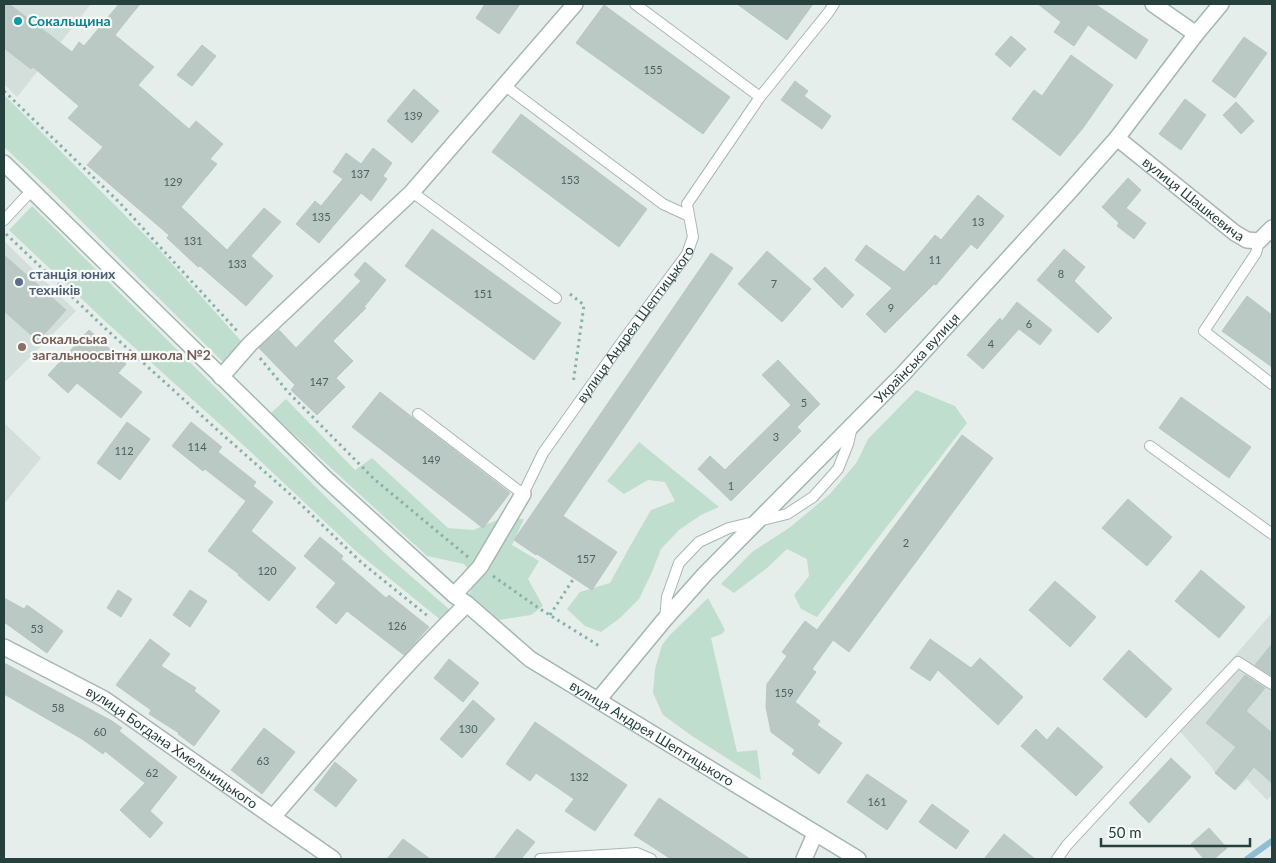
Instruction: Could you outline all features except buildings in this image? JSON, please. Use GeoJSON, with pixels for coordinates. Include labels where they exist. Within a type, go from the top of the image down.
{"type":"FeatureCollection","features":[{"type":"Feature","properties":{"kind":"street"},"geometry":{"type":"LineString","coordinates":[[221,377],[250,344],[412,192],[575,4]]}},
{"type":"Feature","properties":{"kind":"street"},"geometry":{"type":"LineString","coordinates":[[1153,4],[1196,34]]}},
{"type":"Feature","properties":{"kind":"street","name":"Українська вулиця"},"geometry":{"type":"LineString","coordinates":[[598,700],[705,574],[903,374],[1064,197],[1116,138],[1221,4]]}},
{"type":"Feature","properties":{"kind":"street","name":"вулиця Шашкевича"},"geometry":{"type":"LineString","coordinates":[[1116,138],[1235,233],[1247,240],[1259,241],[1272,228]]}},
{"type":"Feature","properties":{"kind":"street","name":"вулиця Андрея Шептицького"},"geometry":{"type":"LineString","coordinates":[[4,163],[325,478],[460,600],[530,659],[858,859]]}},
{"type":"Feature","properties":{"kind":"street","name":"вулиця Андрея Шептицького"},"geometry":{"type":"LineString","coordinates":[[460,600],[523,494]]}},
{"type":"Feature","properties":{"kind":"street"},"geometry":{"type":"LineString","coordinates":[[273,817],[357,720],[442,628],[460,600]]}},
{"type":"Feature","properties":{"kind":"street","name":"вулиця Богдана Хмельницького"},"geometry":{"type":"LineString","coordinates":[[4,647],[104,699],[333,859]]}},
{"type":"Feature","properties":{"kind":"street"},"geometry":{"type":"LineString","coordinates":[[804,859],[815,834]]}},
{"type":"Feature","properties":{"kind":"lane"},"geometry":{"type":"LineString","coordinates":[[635,4],[760,97]]}},
{"type":"Feature","properties":{"kind":"lane","name":"вулиця Андрея Шептицького"},"geometry":{"type":"LineString","coordinates":[[523,494],[543,453],[687,254],[693,237],[687,204],[760,97],[834,4]]}},
{"type":"Feature","properties":{"kind":"lane"},"geometry":{"type":"LineString","coordinates":[[504,85],[663,204],[689,216]]}},
{"type":"Feature","properties":{"kind":"lane"},"geometry":{"type":"LineString","coordinates":[[4,220],[32,190]]}},
{"type":"Feature","properties":{"kind":"lane"},"geometry":{"type":"LineString","coordinates":[[412,192],[556,298]]}},
{"type":"Feature","properties":{"kind":"lane"},"geometry":{"type":"LineString","coordinates":[[1259,241],[1256,254],[1204,331],[1272,384]]}},
{"type":"Feature","properties":{"kind":"lane"},"geometry":{"type":"LineString","coordinates":[[418,414],[523,494]]}},
{"type":"Feature","properties":{"kind":"lane"},"geometry":{"type":"LineString","coordinates":[[665,620],[667,597],[679,563],[699,542],[729,528],[787,514],[813,497],[838,469],[848,444],[852,426]]}},
{"type":"Feature","properties":{"kind":"lane"},"geometry":{"type":"LineString","coordinates":[[1150,446],[1272,534]]}},
{"type":"Feature","properties":{"kind":"lane"},"geometry":{"type":"LineString","coordinates":[[1057,859],[1067,845],[1156,748],[1238,662],[1272,684]]}},
{"type":"Feature","properties":{"kind":"lane"},"geometry":{"type":"LineString","coordinates":[[540,859],[637,853],[651,859]]}},
{"type":"Feature","properties":{"kind":"path"},"geometry":{"type":"LineString","coordinates":[[4,91],[118,202],[250,344],[288,392],[374,479],[480,567],[601,647]]}},
{"type":"Feature","properties":{"kind":"path"},"geometry":{"type":"LineString","coordinates":[[4,231],[101,324],[223,436],[291,495],[362,563],[442,628]]}},
{"type":"Feature","properties":{"kind":"path"},"geometry":{"type":"LineString","coordinates":[[550,615],[574,578]]}},
{"type":"Feature","properties":{"kind":"shaded area"},"geometry":{"type":"Polygon","coordinates":[[[4,4],[91,4],[17,97],[4,84],[4,4]]]}},
{"type":"Feature","properties":{"kind":"shaded area","name":"Сокальська загальноосвітня школа №2"},"geometry":{"type":"Polygon","coordinates":[[[4,241],[76,311],[4,383],[4,241]]]}},
{"type":"Feature","properties":{"kind":"shaded area"},"geometry":{"type":"Polygon","coordinates":[[[4,423],[41,458],[4,504],[4,423]]]}},
{"type":"Feature","properties":{"kind":"shaded area"},"geometry":{"type":"Polygon","coordinates":[[[1272,613],[1272,795],[1267,800],[1247,779],[1235,790],[1215,773],[1174,725],[1272,613]]]}},
{"type":"Feature","properties":{"kind":"green space"},"geometry":{"type":"Polygon","coordinates":[[[4,95],[156,246],[242,342],[223,362],[52,192],[4,147],[4,95]]]}},
{"type":"Feature","properties":{"kind":"green space"},"geometry":{"type":"Polygon","coordinates":[[[32,206],[330,501],[390,558],[449,609],[442,621],[358,553],[252,453],[106,322],[9,230],[32,206]]]}},
{"type":"Feature","properties":{"kind":"green space"},"geometry":{"type":"Polygon","coordinates":[[[916,390],[955,406],[967,423],[817,617],[801,609],[794,595],[809,576],[807,559],[787,549],[767,568],[734,593],[721,584],[752,552],[789,528],[830,494],[857,462],[868,439],[916,390]]]}},
{"type":"Feature","properties":{"kind":"green space"},"geometry":{"type":"Polygon","coordinates":[[[286,399],[355,470],[372,458],[448,528],[473,530],[500,519],[524,519],[512,545],[539,561],[528,579],[543,606],[531,615],[499,620],[469,595],[476,578],[464,564],[427,556],[271,413],[286,399]]]}},
{"type":"Feature","properties":{"kind":"green space"},"geometry":{"type":"Polygon","coordinates":[[[639,442],[719,507],[701,515],[679,530],[661,549],[639,599],[620,618],[601,632],[585,626],[567,609],[580,592],[610,583],[651,510],[675,501],[665,482],[648,480],[624,494],[607,481],[639,442]]]}},
{"type":"Feature","properties":{"kind":"green space"},"geometry":{"type":"Polygon","coordinates":[[[708,598],[725,630],[722,634],[711,638],[737,752],[757,750],[761,780],[663,715],[653,693],[655,669],[662,645],[708,598]]]}},
{"type":"Feature","properties":{"kind":"waterway"},"geometry":{"type":"LineString","coordinates":[[1247,859],[1272,841]]}},
{"type":"Feature","properties":{"kind":"place","name":"Сокальщина"},"geometry":{"type":"Point","coordinates":[18,21]}},
{"type":"Feature","properties":{"kind":"place","name":"станція юних техніків"},"geometry":{"type":"Point","coordinates":[19,282]}},
{"type":"Feature","properties":{"kind":"place","name":"Сокальська загальноосвітня школа №2"},"geometry":{"type":"Point","coordinates":[22,347]}}]}
